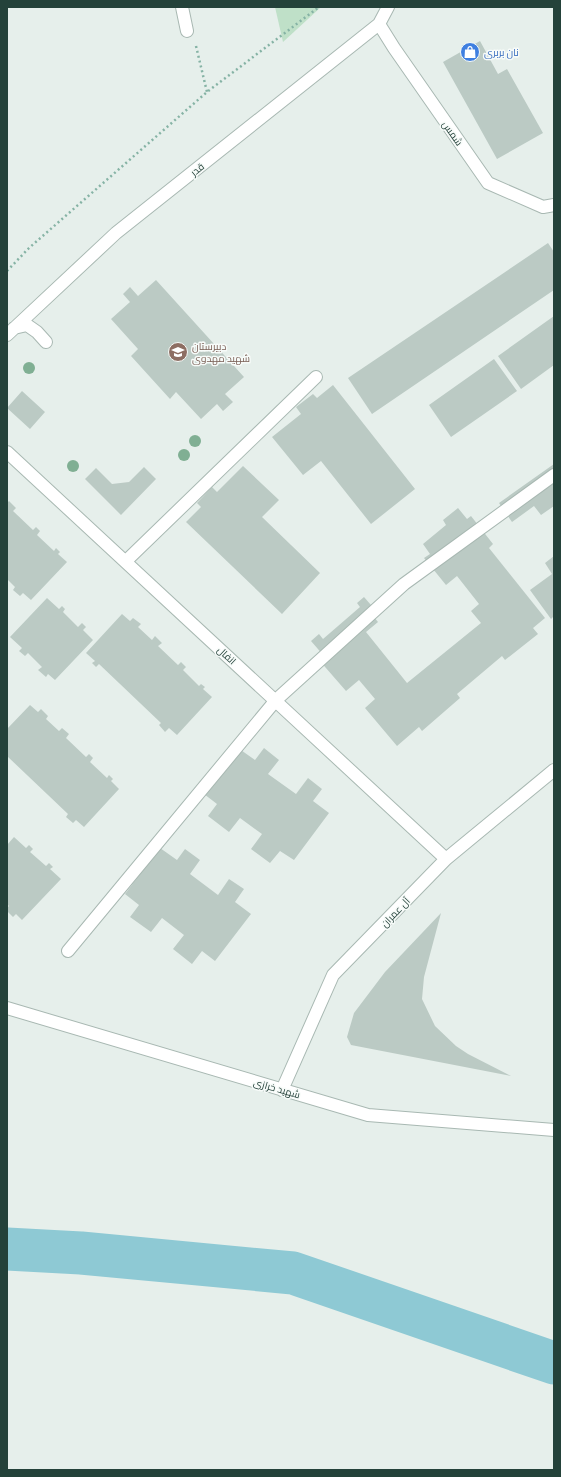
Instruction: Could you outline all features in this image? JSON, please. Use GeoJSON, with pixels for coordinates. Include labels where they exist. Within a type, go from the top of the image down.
{"type":"FeatureCollection","features":[{"type":"Feature","properties":{"kind":"street"},"geometry":{"type":"LineString","coordinates":[[182,7],[187,32]]}},
{"type":"Feature","properties":{"kind":"street","name":"قدر"},"geometry":{"type":"LineString","coordinates":[[11,331],[116,233],[379,24],[388,7]]}},
{"type":"Feature","properties":{"kind":"street","name":"شمس"},"geometry":{"type":"LineString","coordinates":[[379,24],[394,48],[488,182],[543,207],[554,206]]}},
{"type":"Feature","properties":{"kind":"street"},"geometry":{"type":"LineString","coordinates":[[11,331],[26,325],[37,332],[46,342]]}},
{"type":"Feature","properties":{"kind":"street"},"geometry":{"type":"LineString","coordinates":[[126,561],[316,377]]}},
{"type":"Feature","properties":{"kind":"street","name":"انفال"},"geometry":{"type":"LineString","coordinates":[[7,452],[446,858]]}},
{"type":"Feature","properties":{"kind":"street"},"geometry":{"type":"LineString","coordinates":[[68,951],[276,700],[404,584],[554,475]]}},
{"type":"Feature","properties":{"kind":"street","name":"آل عمران"},"geometry":{"type":"LineString","coordinates":[[282,1090],[334,975],[446,858],[554,770]]}},
{"type":"Feature","properties":{"kind":"street","name":"شهید خرازی"},"geometry":{"type":"LineString","coordinates":[[7,1008],[368,1115],[554,1130]]}},
{"type":"Feature","properties":{"kind":"path"},"geometry":{"type":"LineString","coordinates":[[7,271],[29,248],[207,92],[319,7]]}},
{"type":"Feature","properties":{"kind":"path"},"geometry":{"type":"LineString","coordinates":[[187,32],[197,48],[207,92]]}},
{"type":"Feature","properties":{"kind":"green space"},"geometry":{"type":"Polygon","coordinates":[[[275,7],[321,7],[283,42],[275,7]]]}},
{"type":"Feature","properties":{"kind":"building"},"geometry":{"type":"Polygon","coordinates":[[[480,41],[498,74],[507,69],[543,133],[497,159],[443,62],[480,41]]]}},
{"type":"Feature","properties":{"kind":"building"},"geometry":{"type":"Polygon","coordinates":[[[548,243],[554,252],[554,290],[372,414],[348,378],[548,243]]]}},
{"type":"Feature","properties":{"kind":"building","name":"دبیرستان شهید مهدوی"},"geometry":{"type":"Polygon","coordinates":[[[156,280],[244,377],[225,394],[233,402],[223,411],[217,404],[201,419],[176,392],[170,399],[131,356],[138,349],[111,319],[130,302],[123,294],[130,287],[138,296],[156,280]]]}},
{"type":"Feature","properties":{"kind":"building"},"geometry":{"type":"Polygon","coordinates":[[[554,316],[554,365],[521,389],[498,356],[554,316]]]}},
{"type":"Feature","properties":{"kind":"building"},"geometry":{"type":"Polygon","coordinates":[[[494,359],[517,391],[451,437],[429,405],[494,359]]]}},
{"type":"Feature","properties":{"kind":"building"},"geometry":{"type":"Polygon","coordinates":[[[333,385],[415,489],[371,524],[321,461],[303,475],[272,437],[301,414],[296,407],[313,394],[317,398],[333,385]]]}},
{"type":"Feature","properties":{"kind":"building"},"geometry":{"type":"Polygon","coordinates":[[[22,391],[45,412],[30,429],[7,408],[22,391]]]}},
{"type":"Feature","properties":{"kind":"building"},"geometry":{"type":"Polygon","coordinates":[[[554,464],[554,506],[541,515],[534,506],[512,522],[499,503],[554,464]]]}},
{"type":"Feature","properties":{"kind":"building"},"geometry":{"type":"Polygon","coordinates":[[[243,466],[279,500],[262,517],[320,573],[282,614],[186,522],[201,507],[197,503],[212,487],[217,492],[243,466]]]}},
{"type":"Feature","properties":{"kind":"building"},"geometry":{"type":"Polygon","coordinates":[[[144,467],[156,479],[121,515],[85,479],[96,468],[112,484],[129,482],[144,467]]]}},
{"type":"Feature","properties":{"kind":"building"},"geometry":{"type":"Polygon","coordinates":[[[9,501],[16,508],[13,511],[33,530],[36,527],[40,531],[37,535],[54,551],[56,548],[60,552],[58,554],[67,562],[31,600],[23,593],[20,596],[13,590],[15,587],[7,579],[7,503],[9,501]]]}},
{"type":"Feature","properties":{"kind":"building"},"geometry":{"type":"Polygon","coordinates":[[[458,508],[467,519],[471,516],[493,544],[489,548],[545,618],[533,628],[538,634],[505,660],[502,656],[457,694],[460,698],[422,731],[419,727],[397,746],[365,708],[375,699],[359,680],[346,691],[319,660],[324,656],[311,641],[319,634],[323,639],[360,607],[357,603],[364,597],[378,613],[374,617],[378,622],[366,632],[407,683],[481,623],[471,611],[479,604],[457,576],[446,585],[424,558],[430,554],[423,544],[446,525],[443,520],[458,508]]]}},
{"type":"Feature","properties":{"kind":"building"},"geometry":{"type":"Polygon","coordinates":[[[554,556],[554,616],[551,619],[530,590],[552,574],[545,563],[554,556]]]}},
{"type":"Feature","properties":{"kind":"building"},"geometry":{"type":"Polygon","coordinates":[[[47,598],[59,609],[62,606],[65,609],[63,612],[78,627],[82,623],[86,627],[83,630],[93,640],[55,680],[48,674],[46,677],[38,670],[42,667],[28,653],[25,656],[19,651],[22,648],[10,637],[47,598]]]}},
{"type":"Feature","properties":{"kind":"building"},"geometry":{"type":"Polygon","coordinates":[[[122,614],[130,621],[133,618],[141,624],[138,627],[152,640],[155,636],[162,643],[158,646],[178,665],[181,662],[186,667],[183,670],[199,686],[201,684],[205,687],[203,689],[212,697],[177,735],[169,728],[165,732],[159,725],[161,723],[99,664],[96,667],[92,663],[95,661],[86,653],[122,614]]]}},
{"type":"Feature","properties":{"kind":"building"},"geometry":{"type":"Polygon","coordinates":[[[30,705],[38,712],[41,709],[48,716],[46,719],[59,731],[62,728],[69,734],[66,738],[86,757],[89,754],[93,758],[90,762],[107,778],[109,775],[113,779],[111,781],[119,789],[84,827],[76,820],[73,823],[66,817],[68,814],[7,756],[7,729],[30,705]]]}},
{"type":"Feature","properties":{"kind":"building"},"geometry":{"type":"Polygon","coordinates":[[[238,748],[255,760],[264,748],[279,760],[268,774],[296,794],[308,778],[322,789],[313,801],[329,813],[294,860],[280,851],[270,863],[251,849],[262,834],[240,818],[229,832],[208,816],[217,804],[204,794],[238,748]]]}},
{"type":"Feature","properties":{"kind":"building"},"geometry":{"type":"Polygon","coordinates":[[[14,837],[26,848],[29,845],[33,849],[30,852],[46,866],[49,863],[53,867],[50,869],[61,879],[22,920],[16,914],[13,917],[7,911],[9,906],[7,904],[7,845],[14,837]]]}},
{"type":"Feature","properties":{"kind":"building"},"geometry":{"type":"Polygon","coordinates":[[[160,848],[177,860],[185,849],[200,860],[190,874],[218,895],[229,879],[244,889],[235,902],[251,914],[215,961],[202,951],[192,964],[173,949],[184,935],[162,918],[151,932],[130,917],[139,905],[125,894],[160,848]]]}},
{"type":"Feature","properties":{"kind":"building"},"geometry":{"type":"Polygon","coordinates":[[[441,913],[424,977],[422,999],[435,1026],[456,1046],[468,1054],[511,1076],[351,1045],[347,1037],[354,1013],[385,972],[441,913]]]}},
{"type":"Feature","properties":{"kind":"waterway"},"geometry":{"type":"LineString","coordinates":[[7,1249],[81,1253],[293,1273],[554,1363]]}},
{"type":"Feature","properties":{"kind":"place","name":"نان بربری"},"geometry":{"type":"Point","coordinates":[470,52]}},
{"type":"Feature","properties":{"kind":"place","name":"دبیرستان شهید مهدوی"},"geometry":{"type":"Point","coordinates":[178,352]}}]}
